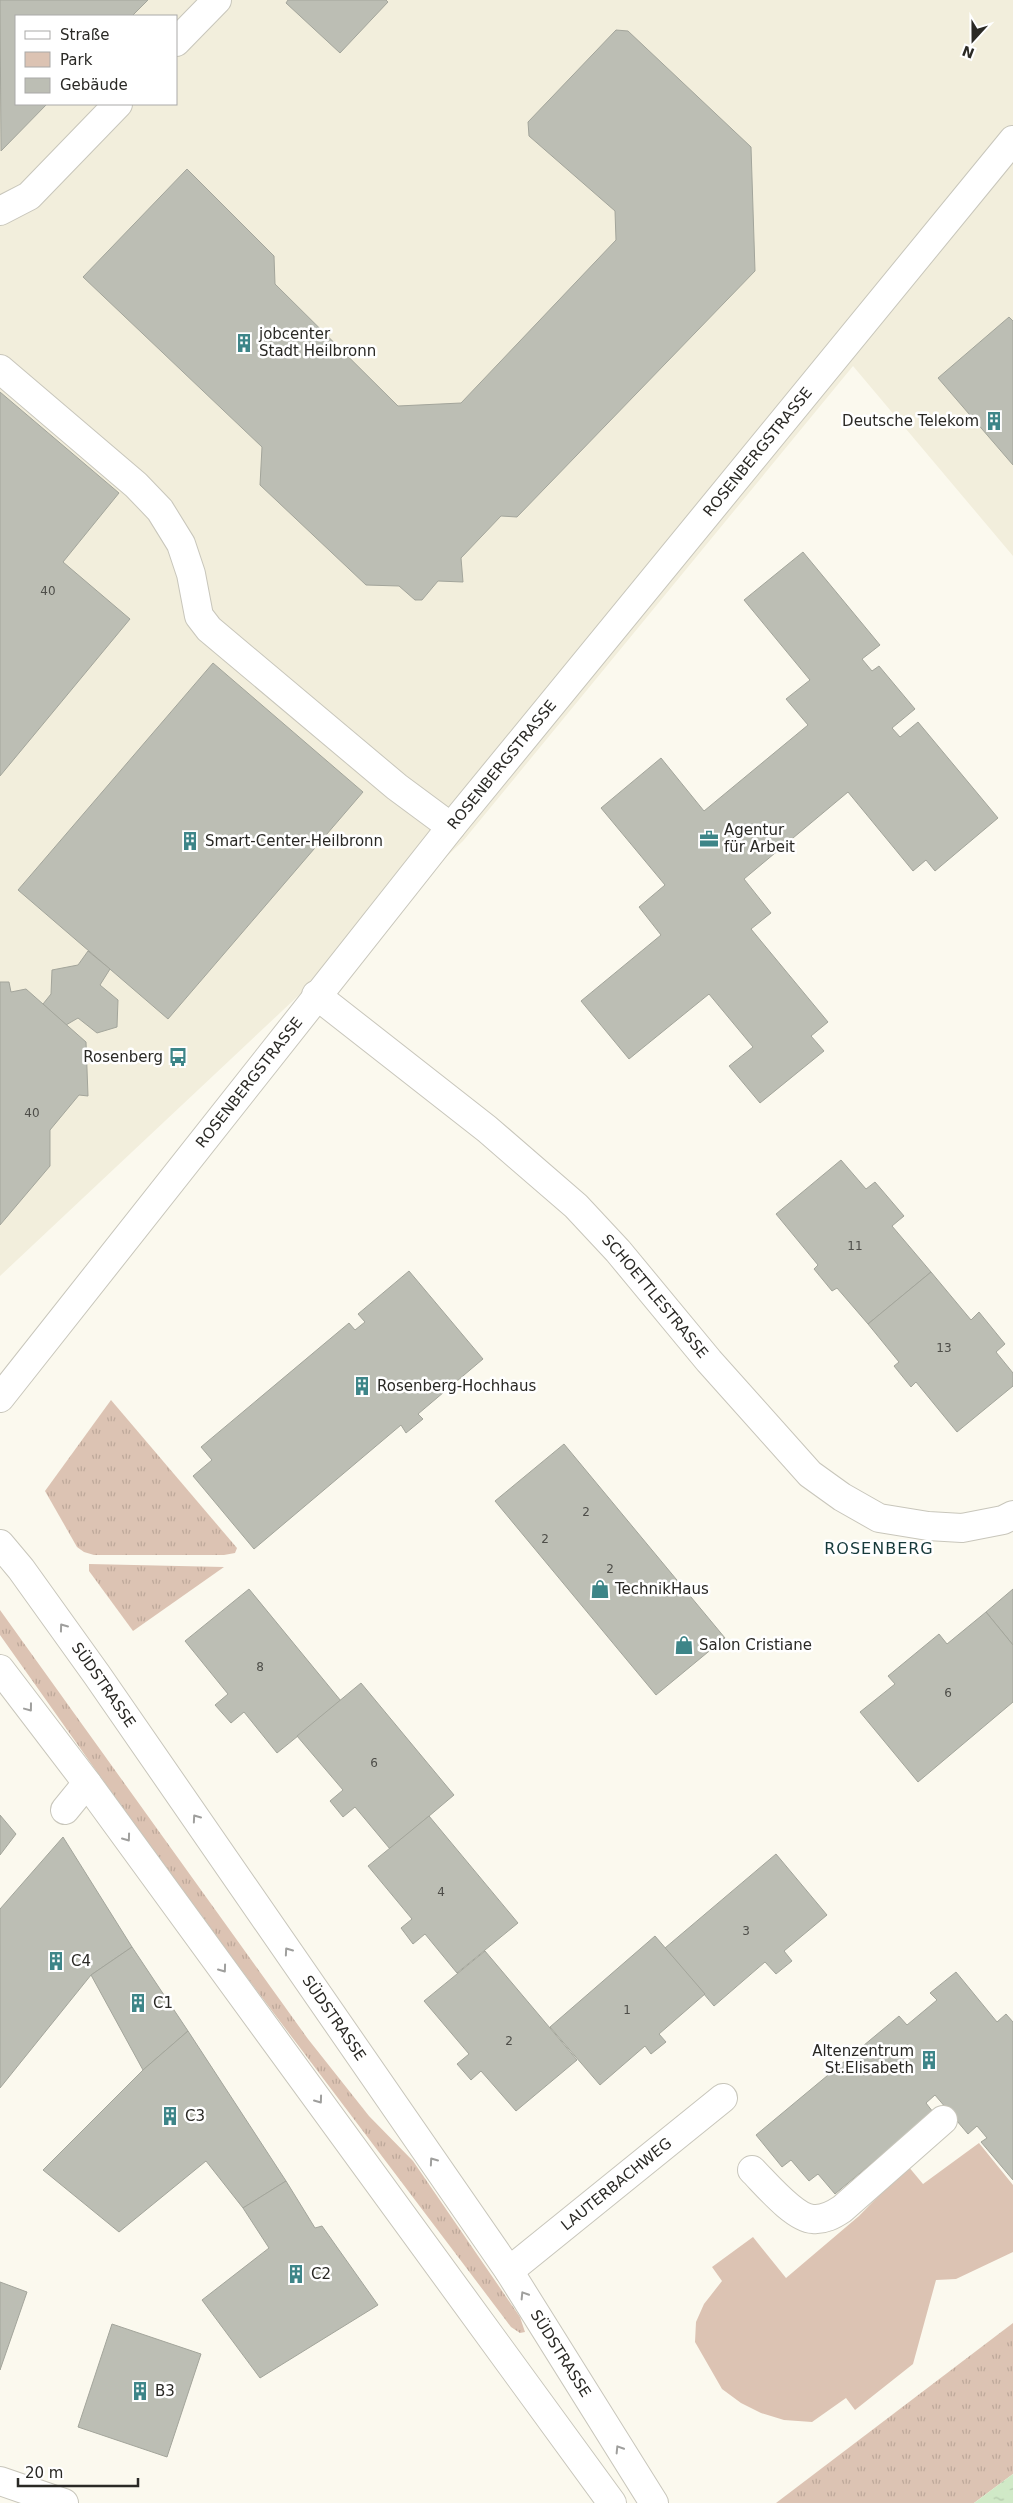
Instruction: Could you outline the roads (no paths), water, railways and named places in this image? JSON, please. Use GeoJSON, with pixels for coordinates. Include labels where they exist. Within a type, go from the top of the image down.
{"type":"FeatureCollection","features":[{"type":"Feature","properties":{"kind":"street"},"geometry":{"type":"LineString","coordinates":[[178,40],[217,0]]}},
{"type":"Feature","properties":{"kind":"street"},"geometry":{"type":"LineString","coordinates":[[0,211],[29,196],[117,105]]}},
{"type":"Feature","properties":{"kind":"street","name":"ROSENBERGSTRASSE"},"geometry":{"type":"LineString","coordinates":[[0,1398],[316,995],[451,827],[1013,140]]}},
{"type":"Feature","properties":{"kind":"street"},"geometry":{"type":"LineString","coordinates":[[0,369],[136,485],[160,510],[181,544],[191,574],[199,616],[209,629],[397,787],[451,827]]}},
{"type":"Feature","properties":{"kind":"street","name":"SCHOETTLESTRASSE"},"geometry":{"type":"LineString","coordinates":[[316,995],[487,1129],[576,1206],[618,1251],[709,1361],[810,1474],[842,1497],[878,1518],[928,1526],[962,1528],[1003,1520],[1013,1515]]}},
{"type":"Feature","properties":{"kind":"street","name":"SÜDSTRASSE"},"geometry":{"type":"LineString","coordinates":[[0,1544],[21,1569],[97,1675],[509,2271],[650,2496]]}},
{"type":"Feature","properties":{"kind":"street"},"geometry":{"type":"LineString","coordinates":[[0,1669],[87,1783],[612,2503]]}},
{"type":"Feature","properties":{"kind":"street"},"geometry":{"type":"LineString","coordinates":[[65,1810],[87,1783]]}},
{"type":"Feature","properties":{"kind":"street","name":"LAUTERBACHWEG"},"geometry":{"type":"LineString","coordinates":[[509,2271],[722,2098]]}},
{"type":"Feature","properties":{"kind":"street"},"geometry":{"type":"LineString","coordinates":[[752,2170],[790,2208],[811,2220],[826,2218],[842,2209],[943,2120]]}},
{"type":"Feature","properties":{"kind":"street"},"geometry":{"type":"LineString","coordinates":[[0,2481],[64,2503]]}},
{"type":"Feature","properties":{"kind":"water"},"geometry":{"type":"Polygon","coordinates":[[[1013,2474],[1013,2503],[974,2503],[1013,2474]]]}},
{"type":"Feature","properties":{"kind":"place","name":"jobcenter Stadt Heilbronn"},"geometry":{"type":"Point","coordinates":[244,343]}},
{"type":"Feature","properties":{"kind":"place","name":"Deutsche Telekom"},"geometry":{"type":"Point","coordinates":[994,421]}},
{"type":"Feature","properties":{"kind":"place","name":"Agentur für Arbeit"},"geometry":{"type":"Point","coordinates":[709,839]}},
{"type":"Feature","properties":{"kind":"place","name":"Smart-Center-Heilbronn"},"geometry":{"type":"Point","coordinates":[190,841]}},
{"type":"Feature","properties":{"kind":"place","name":"Rosenberg"},"geometry":{"type":"Point","coordinates":[178,1057]}},
{"type":"Feature","properties":{"kind":"place","name":"Rosenberg-Hochhaus"},"geometry":{"type":"Point","coordinates":[362,1386]}},
{"type":"Feature","properties":{"kind":"place","name":"TechnikHaus"},"geometry":{"type":"Point","coordinates":[600,1589]}},
{"type":"Feature","properties":{"kind":"place","name":"Salon Cristiane"},"geometry":{"type":"Point","coordinates":[684,1645]}},
{"type":"Feature","properties":{"kind":"place","name":"C4"},"geometry":{"type":"Point","coordinates":[56,1961]}},
{"type":"Feature","properties":{"kind":"place","name":"C1"},"geometry":{"type":"Point","coordinates":[138,2003]}},
{"type":"Feature","properties":{"kind":"place","name":"Altenzentrum St.Elisabeth"},"geometry":{"type":"Point","coordinates":[929,2060]}},
{"type":"Feature","properties":{"kind":"place","name":"C3"},"geometry":{"type":"Point","coordinates":[170,2116]}},
{"type":"Feature","properties":{"kind":"place","name":"C2"},"geometry":{"type":"Point","coordinates":[296,2274]}},
{"type":"Feature","properties":{"kind":"place","name":"B3"},"geometry":{"type":"Point","coordinates":[140,2391]}},
{"type":"Feature","properties":{"kind":"district","name":"ROSENBERG"},"geometry":{"type":"Point","coordinates":[879,1548]}}]}
